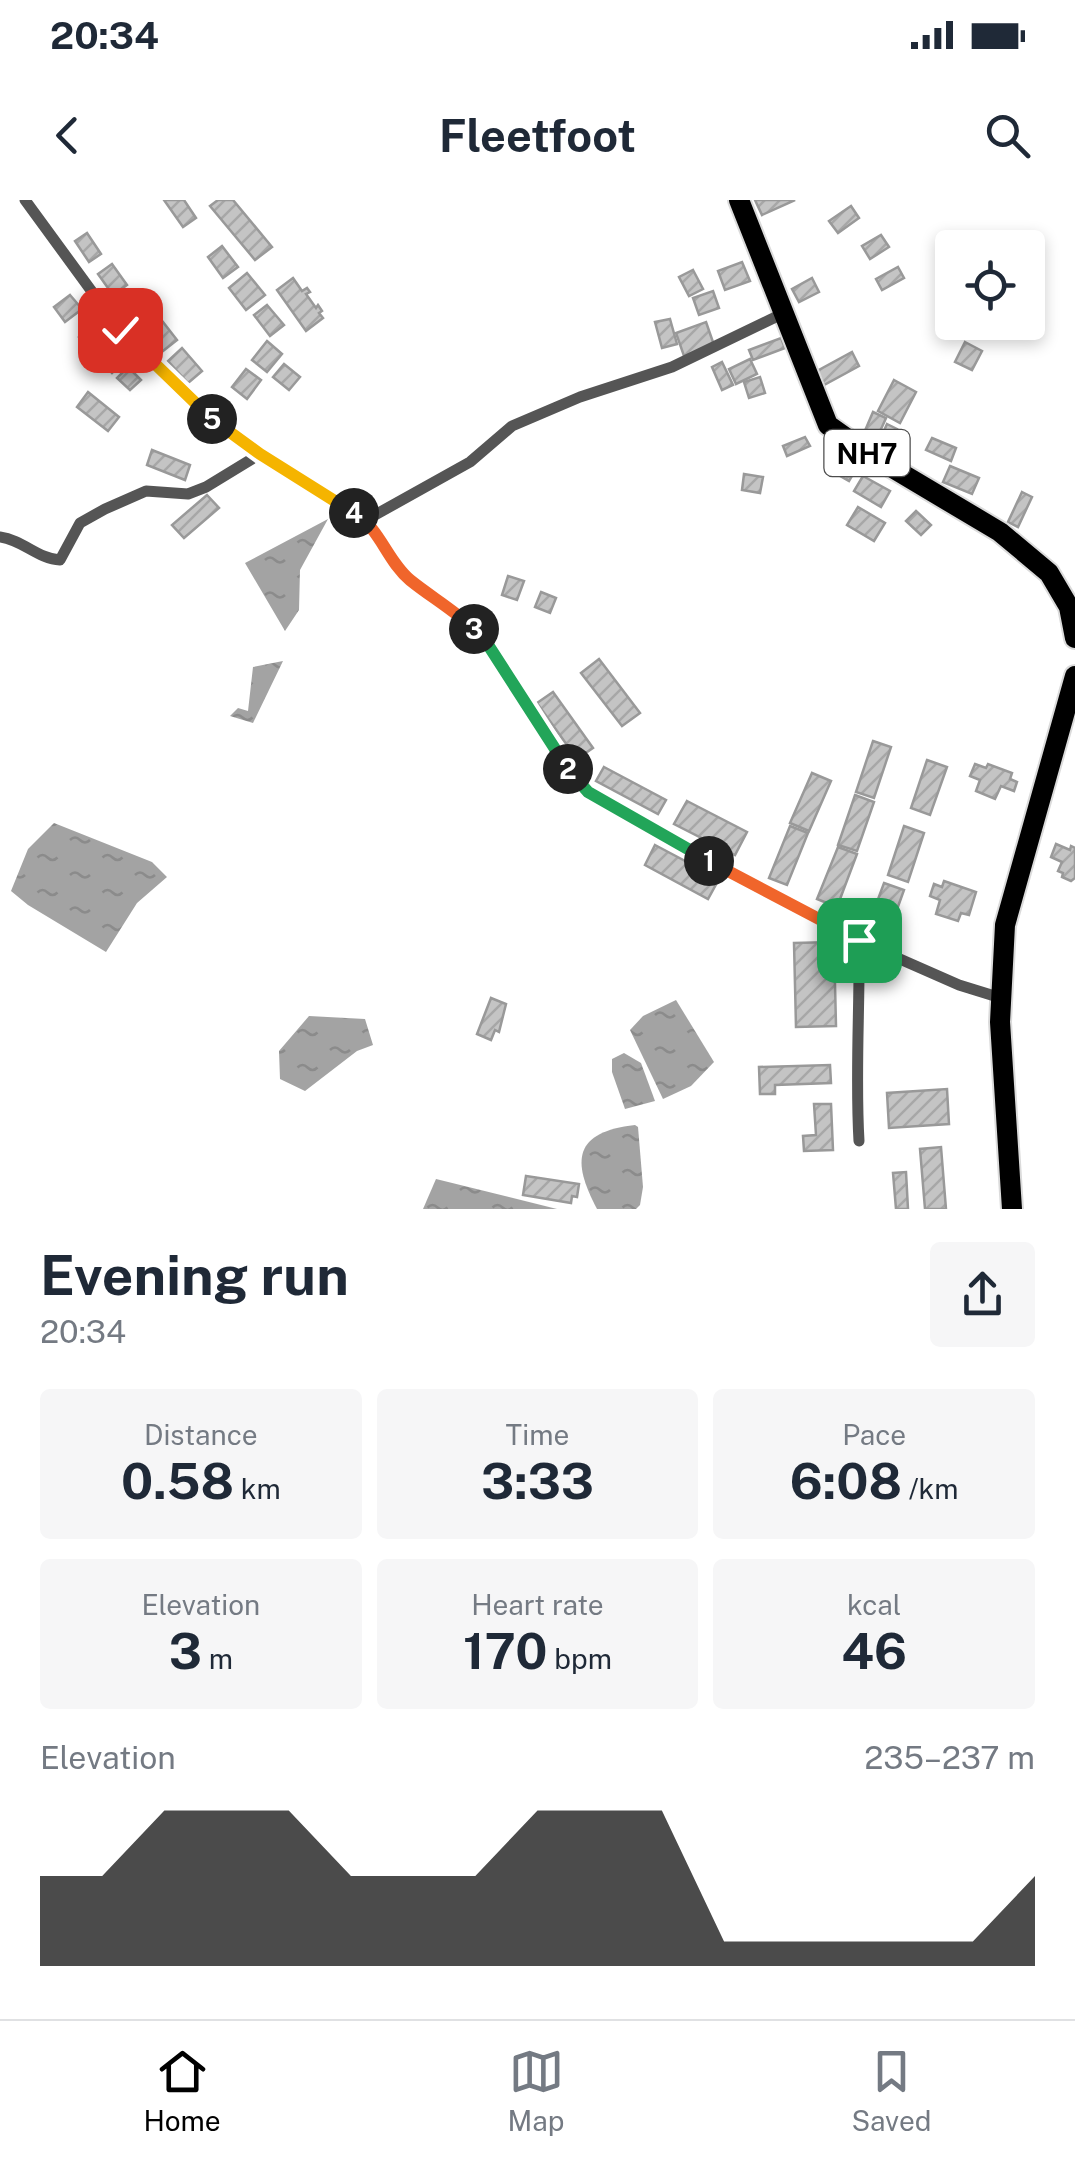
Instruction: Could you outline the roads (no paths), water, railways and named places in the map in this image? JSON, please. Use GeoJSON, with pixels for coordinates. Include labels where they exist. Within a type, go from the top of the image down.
{"type":"FeatureCollection","features":[{"type":"Feature","properties":{"kind":"highway","name":"NH7"},"geometry":{"type":"LineString","coordinates":[[739,200],[828,425],[1000,532],[1049,572],[1069,606],[1075,638]]}},
{"type":"Feature","properties":{"kind":"highway"},"geometry":{"type":"LineString","coordinates":[[1012,1209],[1001,998],[1005,926],[1075,676]]}},
{"type":"Feature","properties":{"kind":"street"},"geometry":{"type":"LineString","coordinates":[[25,200],[120,330],[199,409],[260,454],[366,520],[407,578],[450,606],[483,637],[556,753],[588,792],[656,834],[859,940],[958,985],[1001,998]]}},
{"type":"Feature","properties":{"kind":"street"},"geometry":{"type":"LineString","coordinates":[[366,520],[470,462],[512,426],[580,397],[672,367],[784,313]]}},
{"type":"Feature","properties":{"kind":"street"},"geometry":{"type":"LineString","coordinates":[[0,538],[16,539],[47,560],[60,560],[80,523],[105,509],[146,491],[188,494],[260,454]]}},
{"type":"Feature","properties":{"kind":"street"},"geometry":{"type":"LineString","coordinates":[[859,940],[859,1140]]}},
{"type":"Feature","properties":{"kind":"water"},"geometry":{"type":"Polygon","coordinates":[[[328,519],[300,570],[299,610],[285,631],[245,563],[328,519]]]}},
{"type":"Feature","properties":{"kind":"water"},"geometry":{"type":"Polygon","coordinates":[[[283,661],[253,723],[230,716],[238,708],[248,711],[253,667],[283,661]]]}},
{"type":"Feature","properties":{"kind":"water"},"geometry":{"type":"Polygon","coordinates":[[[54,823],[152,862],[167,877],[137,903],[106,952],[11,891],[28,849],[54,823]]]}},
{"type":"Feature","properties":{"kind":"water"},"geometry":{"type":"Polygon","coordinates":[[[676,1000],[714,1062],[691,1086],[663,1099],[630,1030],[643,1016],[676,1000]]]}},
{"type":"Feature","properties":{"kind":"water"},"geometry":{"type":"Polygon","coordinates":[[[309,1016],[365,1019],[373,1045],[357,1051],[305,1091],[280,1079],[279,1051],[309,1016]]]}},
{"type":"Feature","properties":{"kind":"water"},"geometry":{"type":"Polygon","coordinates":[[[624,1053],[641,1063],[655,1101],[625,1109],[612,1072],[612,1059],[624,1053]]]}},
{"type":"Feature","properties":{"kind":"water"},"geometry":{"type":"Polygon","coordinates":[[[635,1125],[643,1187],[640,1205],[636,1209],[597,1209],[583,1176],[583,1151],[600,1134],[635,1125]]]}},
{"type":"Feature","properties":{"kind":"water"},"geometry":{"type":"Polygon","coordinates":[[[436,1179],[557,1209],[423,1209],[436,1179]]]}}]}
